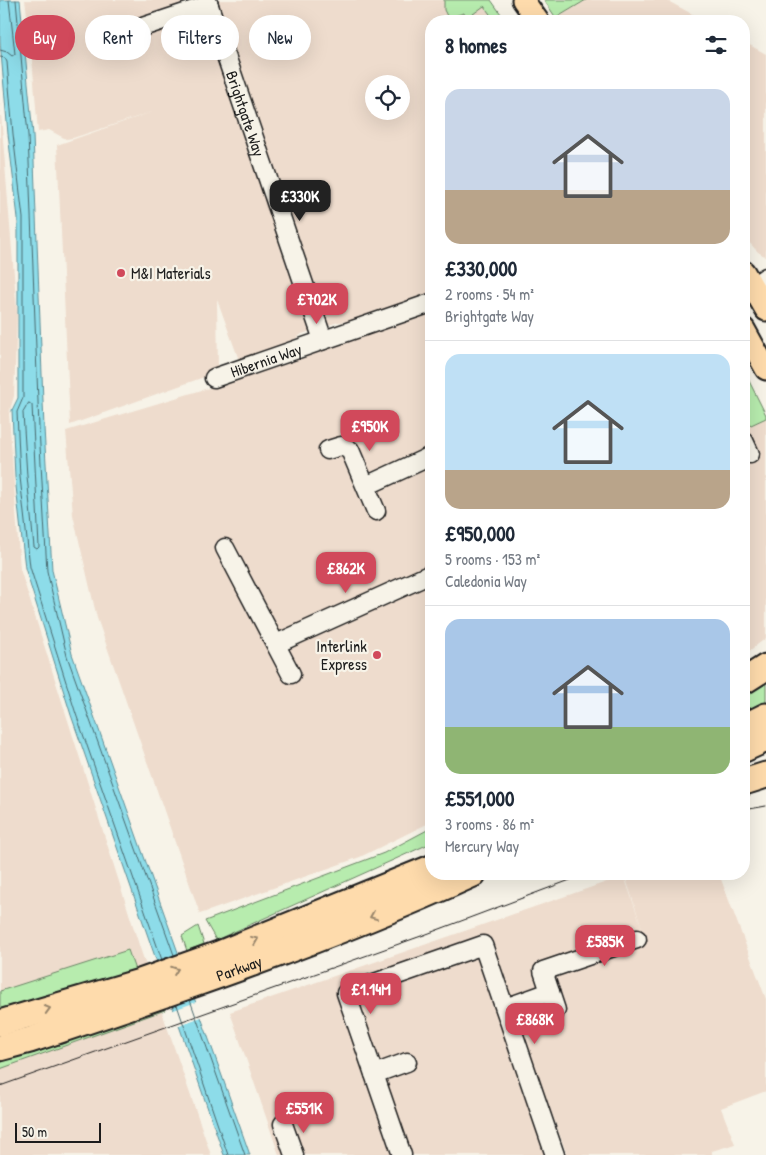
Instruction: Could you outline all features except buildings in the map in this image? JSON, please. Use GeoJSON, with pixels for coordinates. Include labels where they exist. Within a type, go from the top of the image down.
{"type":"FeatureCollection","features":[{"type":"Feature","properties":{"kind":"highway"},"geometry":{"type":"LineString","coordinates":[[750,678],[766,669]]}},
{"type":"Feature","properties":{"kind":"highway"},"geometry":{"type":"LineString","coordinates":[[750,723],[766,716]]}},
{"type":"Feature","properties":{"kind":"highway"},"geometry":{"type":"LineString","coordinates":[[750,746],[766,739]]}},
{"type":"Feature","properties":{"kind":"highway"},"geometry":{"type":"LineString","coordinates":[[750,780],[766,774]]}},
{"type":"Feature","properties":{"kind":"highway"},"geometry":{"type":"LineString","coordinates":[[330,909],[425,859]]}},
{"type":"Feature","properties":{"kind":"highway","name":"Parkway"},"geometry":{"type":"LineString","coordinates":[[213,967],[330,909],[425,870]]}},
{"type":"Feature","properties":{"kind":"highway","name":"Parkway"},"geometry":{"type":"LineString","coordinates":[[0,1048],[30,1040],[144,992],[419,898],[460,880]]}},
{"type":"Feature","properties":{"kind":"highway"},"geometry":{"type":"LineString","coordinates":[[419,898],[471,880]]}},
{"type":"Feature","properties":{"kind":"highway","name":"Parkway"},"geometry":{"type":"LineString","coordinates":[[0,1023],[144,992]]}},
{"type":"Feature","properties":{"kind":"main road"},"geometry":{"type":"LineString","coordinates":[[523,0],[534,15]]}},
{"type":"Feature","properties":{"kind":"main road"},"geometry":{"type":"LineString","coordinates":[[752,282],[766,310]]}},
{"type":"Feature","properties":{"kind":"main road"},"geometry":{"type":"LineString","coordinates":[[750,339],[766,369]]}},
{"type":"Feature","properties":{"kind":"street"},"geometry":{"type":"LineString","coordinates":[[151,23],[208,3]]}},
{"type":"Feature","properties":{"kind":"street","name":"Brightgate Way"},"geometry":{"type":"LineString","coordinates":[[208,3],[324,340]]}},
{"type":"Feature","properties":{"kind":"street","name":"Hibernia Way"},"geometry":{"type":"LineString","coordinates":[[214,378],[425,305]]}},
{"type":"Feature","properties":{"kind":"street"},"geometry":{"type":"LineString","coordinates":[[328,450],[341,446],[350,450],[376,511]]}},
{"type":"Feature","properties":{"kind":"street"},"geometry":{"type":"LineString","coordinates":[[366,486],[425,459]]}},
{"type":"Feature","properties":{"kind":"street"},"geometry":{"type":"LineString","coordinates":[[225,548],[291,674]]}},
{"type":"Feature","properties":{"kind":"street"},"geometry":{"type":"LineString","coordinates":[[276,644],[425,577]]}},
{"type":"Feature","properties":{"kind":"street"},"geometry":{"type":"LineString","coordinates":[[556,1010],[543,971],[637,939]]}},
{"type":"Feature","properties":{"kind":"street"},"geometry":{"type":"LineString","coordinates":[[402,1155],[346,993],[483,945],[555,1155]]}},
{"type":"Feature","properties":{"kind":"street"},"geometry":{"type":"LineString","coordinates":[[505,1008],[550,992]]}},
{"type":"Feature","properties":{"kind":"street"},"geometry":{"type":"LineString","coordinates":[[374,1074],[407,1062]]}},
{"type":"Feature","properties":{"kind":"street"},"geometry":{"type":"LineString","coordinates":[[283,1124],[294,1155]]}},
{"type":"Feature","properties":{"kind":"shaded area"},"geometry":{"type":"Polygon","coordinates":[[[25,0],[484,0],[494,15],[425,15],[425,295],[351,321],[338,322],[302,334],[291,342],[239,360],[217,299],[218,372],[70,425],[57,145],[155,111],[73,138],[66,139],[49,130],[38,132],[32,60],[75,60],[75,15],[27,15],[25,0]]]}},
{"type":"Feature","properties":{"kind":"shaded area"},"geometry":{"type":"Polygon","coordinates":[[[586,0],[666,0],[694,15],[561,15],[586,0]]]}},
{"type":"Feature","properties":{"kind":"shaded area"},"geometry":{"type":"Polygon","coordinates":[[[750,45],[766,54],[766,257],[750,243],[750,45]]]}},
{"type":"Feature","properties":{"kind":"shaded area"},"geometry":{"type":"Polygon","coordinates":[[[0,103],[17,312],[14,396],[9,414],[20,569],[140,948],[211,1155],[0,1155],[0,103]]]}},
{"type":"Feature","properties":{"kind":"shaded area"},"geometry":{"type":"Polygon","coordinates":[[[425,314],[425,825],[360,857],[200,914],[97,618],[73,515],[66,431],[245,377],[425,314]]]}},
{"type":"Feature","properties":{"kind":"shaded area"},"geometry":{"type":"Polygon","coordinates":[[[766,418],[766,638],[750,650],[750,424],[766,418]]]}},
{"type":"Feature","properties":{"kind":"shaded area"},"geometry":{"type":"Polygon","coordinates":[[[612,880],[625,880],[643,931],[626,880],[721,880],[766,999],[766,1091],[721,1108],[735,1144],[712,1151],[712,1155],[567,1155],[546,1097],[566,1155],[279,1155],[230,1012],[612,880]]]}},
{"type":"Feature","properties":{"kind":"green space"},"geometry":{"type":"Polygon","coordinates":[[[444,0],[491,0],[502,15],[491,15],[484,6],[472,15],[464,15],[464,13],[446,15],[444,10],[444,0]]]}},
{"type":"Feature","properties":{"kind":"green space"},"geometry":{"type":"Polygon","coordinates":[[[544,0],[586,0],[561,15],[554,15],[544,0]]]}},
{"type":"Feature","properties":{"kind":"green space"},"geometry":{"type":"Polygon","coordinates":[[[750,383],[766,415],[766,418],[751,425],[750,383]]]}},
{"type":"Feature","properties":{"kind":"green space"},"geometry":{"type":"Polygon","coordinates":[[[766,680],[766,707],[750,715],[750,689],[766,680]]]}},
{"type":"Feature","properties":{"kind":"green space"},"geometry":{"type":"Polygon","coordinates":[[[425,831],[425,846],[216,940],[205,921],[384,853],[425,831]]]}},
{"type":"Feature","properties":{"kind":"green space"},"geometry":{"type":"Polygon","coordinates":[[[198,926],[204,944],[187,951],[182,936],[198,926]]]}},
{"type":"Feature","properties":{"kind":"green space"},"geometry":{"type":"Polygon","coordinates":[[[128,950],[135,970],[79,994],[0,1015],[0,991],[128,950]]]}},
{"type":"Feature","properties":{"kind":"green space"},"geometry":{"type":"Polygon","coordinates":[[[163,1003],[165,1010],[0,1069],[0,1053],[163,1003]]]}},
{"type":"Feature","properties":{"kind":"water"},"geometry":{"type":"Polygon","coordinates":[[[0,0],[20,0],[21,15],[15,15],[15,60],[26,60],[33,135],[44,428],[52,570],[72,654],[250,1155],[224,1155],[71,715],[25,568],[15,477],[12,410],[18,398],[18,218],[0,41],[0,0]]]}},
{"type":"Feature","properties":{"kind":"pier"},"geometry":{"type":"Polygon","coordinates":[[[199,1001],[204,1016],[177,1026],[171,1011],[199,1001]]]}},
{"type":"Feature","properties":{"kind":"tram line"},"geometry":{"type":"LineString","coordinates":[[750,809],[766,806]]}},
{"type":"Feature","properties":{"kind":"tram line"},"geometry":{"type":"LineString","coordinates":[[0,1086],[424,935],[570,880]]}},
{"type":"Feature","properties":{"kind":"place","name":"M&I Materials"},"geometry":{"type":"Point","coordinates":[121,273]}},
{"type":"Feature","properties":{"kind":"place","name":"Interlink Express"},"geometry":{"type":"Point","coordinates":[377,655]}}]}
